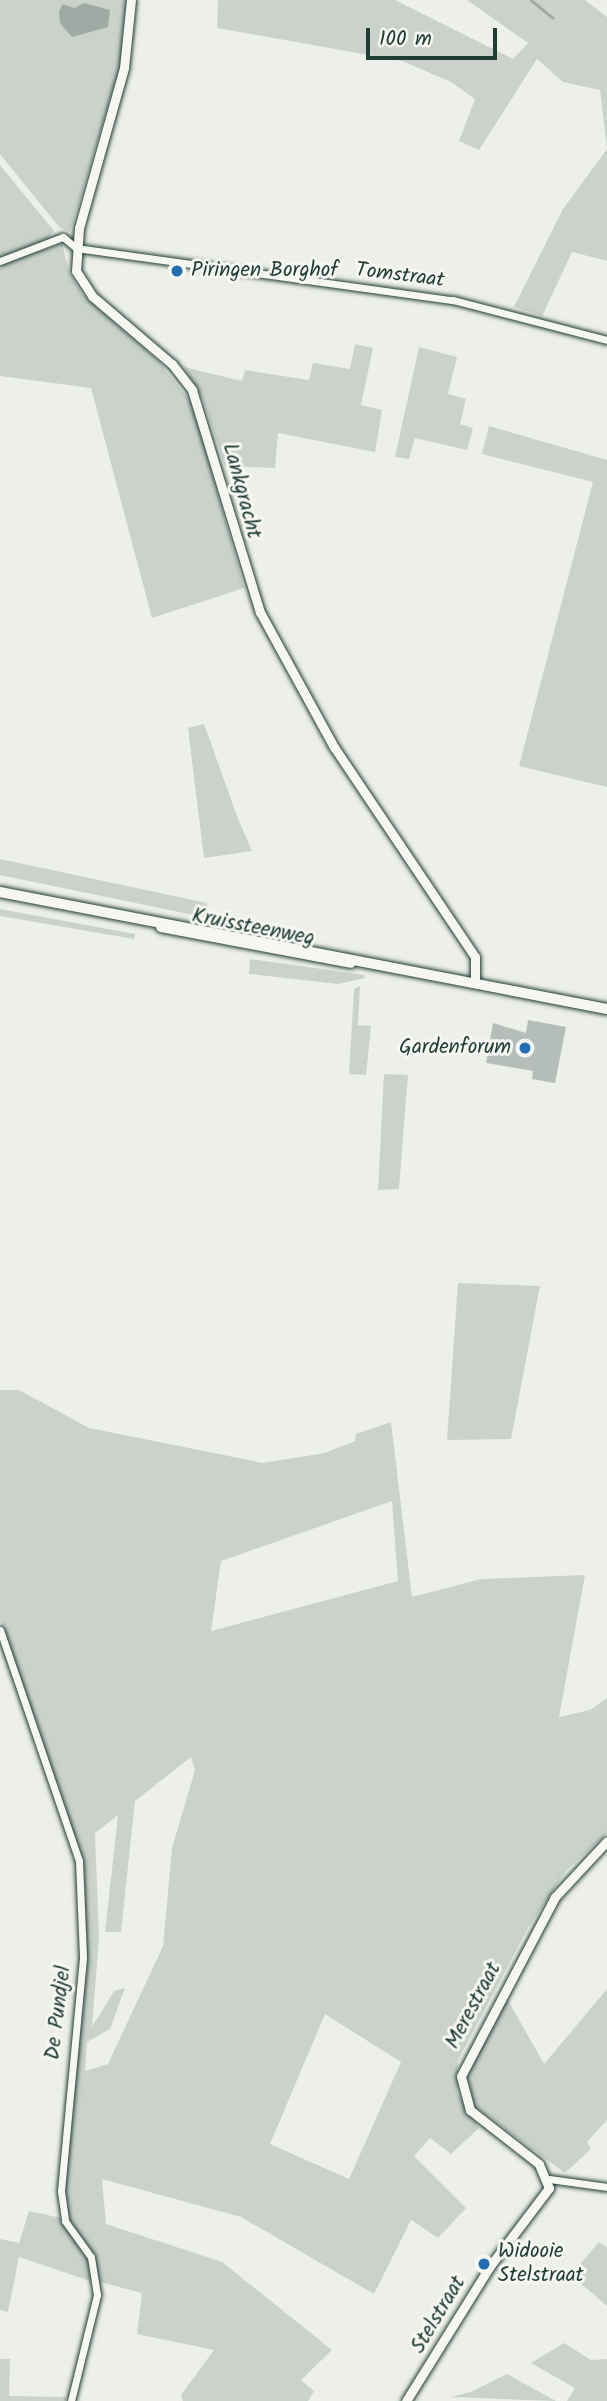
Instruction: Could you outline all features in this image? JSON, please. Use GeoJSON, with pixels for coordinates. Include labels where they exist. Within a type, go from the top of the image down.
{"type":"FeatureCollection","features":[{"type":"Feature","properties":{"kind":"main road","name":"Kruissteenweg"},"geometry":{"type":"LineString","coordinates":[[0,892],[607,1009]]}},
{"type":"Feature","properties":{"kind":"street","name":"Lankgracht"},"geometry":{"type":"LineString","coordinates":[[131,0],[124,68],[76,248],[76,271],[92,296],[172,364],[192,390],[260,612],[334,747],[475,957],[475,984]]}},
{"type":"Feature","properties":{"kind":"street"},"geometry":{"type":"LineString","coordinates":[[0,261],[63,237],[76,248]]}},
{"type":"Feature","properties":{"kind":"street","name":"Tomstraat"},"geometry":{"type":"LineString","coordinates":[[76,248],[453,300],[607,340]]}},
{"type":"Feature","properties":{"kind":"street","name":"De Pundjel"},"geometry":{"type":"LineString","coordinates":[[0,1630],[79,1861],[83,1958],[61,2191],[65,2221],[90,2257],[97,2295],[71,2401]]}},
{"type":"Feature","properties":{"kind":"street","name":"Merestraat"},"geometry":{"type":"LineString","coordinates":[[549,2179],[539,2164],[470,2110],[461,2076],[555,1897],[607,1841]]}},
{"type":"Feature","properties":{"kind":"street"},"geometry":{"type":"LineString","coordinates":[[549,2179],[607,2187]]}},
{"type":"Feature","properties":{"kind":"street","name":"Stelstraat"},"geometry":{"type":"LineString","coordinates":[[406,2401],[490,2266],[546,2195],[549,2179]]}},
{"type":"Feature","properties":{"kind":"shaded area"},"geometry":{"type":"Polygon","coordinates":[[[0,0],[126,0],[120,66],[70,232],[59,227],[0,154],[0,0]]]}},
{"type":"Feature","properties":{"kind":"shaded area"},"geometry":{"type":"Polygon","coordinates":[[[218,0],[395,0],[513,59],[528,43],[467,0],[585,0],[607,17],[607,148],[600,90],[563,82],[537,59],[479,150],[459,141],[475,99],[451,82],[402,61],[217,28],[218,0]]]}},
{"type":"Feature","properties":{"kind":"shaded area"},"geometry":{"type":"Polygon","coordinates":[[[84,3],[110,10],[108,27],[72,37],[60,23],[59,11],[63,4],[74,8],[84,3]]]}},
{"type":"Feature","properties":{"kind":"shaded area"},"geometry":{"type":"Polygon","coordinates":[[[607,149],[607,261],[572,252],[542,316],[514,307],[563,209],[607,149]]]}},
{"type":"Feature","properties":{"kind":"shaded area"},"geometry":{"type":"Polygon","coordinates":[[[0,165],[54,231],[46,241],[0,258],[0,165]]]}},
{"type":"Feature","properties":{"kind":"shaded area"},"geometry":{"type":"Polygon","coordinates":[[[62,244],[70,275],[83,295],[156,359],[193,404],[244,588],[152,618],[91,388],[0,376],[0,264],[62,244]]]}},
{"type":"Feature","properties":{"kind":"shaded area"},"geometry":{"type":"Polygon","coordinates":[[[355,344],[373,348],[361,405],[382,410],[375,452],[278,433],[275,468],[225,466],[203,399],[184,367],[242,381],[245,370],[309,380],[313,363],[350,369],[355,344]]]}},
{"type":"Feature","properties":{"kind":"shaded area"},"geometry":{"type":"Polygon","coordinates":[[[419,347],[457,357],[448,394],[466,399],[460,424],[473,428],[467,450],[415,438],[409,459],[395,457],[419,347]]]}},
{"type":"Feature","properties":{"kind":"shaded area"},"geometry":{"type":"Polygon","coordinates":[[[489,426],[607,460],[607,787],[519,766],[593,482],[482,454],[489,426]]]}},
{"type":"Feature","properties":{"kind":"shaded area"},"geometry":{"type":"Polygon","coordinates":[[[204,724],[252,851],[204,858],[188,728],[204,724]]]}},
{"type":"Feature","properties":{"kind":"shaded area"},"geometry":{"type":"Polygon","coordinates":[[[0,859],[207,903],[208,918],[0,875],[0,859]]]}},
{"type":"Feature","properties":{"kind":"shaded area"},"geometry":{"type":"Polygon","coordinates":[[[0,909],[135,934],[134,939],[0,916],[0,909]]]}},
{"type":"Feature","properties":{"kind":"shaded area"},"geometry":{"type":"Polygon","coordinates":[[[250,959],[364,975],[365,978],[338,984],[249,974],[250,959]]]}},
{"type":"Feature","properties":{"kind":"shaded area"},"geometry":{"type":"Polygon","coordinates":[[[360,986],[358,1025],[371,1026],[366,1075],[349,1074],[354,989],[360,986]]]}},
{"type":"Feature","properties":{"kind":"shaded area"},"geometry":{"type":"Polygon","coordinates":[[[384,1074],[408,1075],[399,1189],[378,1190],[384,1074]]]}},
{"type":"Feature","properties":{"kind":"shaded area"},"geometry":{"type":"Polygon","coordinates":[[[458,1283],[540,1286],[511,1439],[447,1440],[458,1283]]]}},
{"type":"Feature","properties":{"kind":"shaded area"},"geometry":{"type":"Polygon","coordinates":[[[0,1390],[19,1390],[89,1428],[263,1463],[325,1453],[355,1441],[356,1434],[391,1422],[412,1597],[481,1579],[585,1575],[559,1717],[590,1710],[607,1698],[607,1833],[566,1871],[528,1928],[458,2060],[457,2093],[479,2128],[451,2154],[430,2138],[414,2156],[466,2208],[438,2238],[411,2220],[374,2294],[241,2217],[102,2179],[106,2224],[222,2262],[332,2350],[301,2380],[314,2391],[308,2401],[183,2401],[181,2395],[214,2350],[137,2334],[142,2293],[100,2282],[91,2252],[68,2222],[63,2181],[86,1969],[84,1870],[0,1621],[0,1390]],[[392,1501],[221,1561],[211,1631],[398,1581],[392,1501]],[[191,1757],[135,1801],[121,1932],[105,1932],[118,1815],[95,1833],[99,1938],[92,2027],[114,1991],[125,1988],[110,2029],[87,2042],[85,2071],[108,2064],[163,1946],[172,1848],[195,1770],[191,1757]],[[325,2014],[270,2144],[349,2179],[401,2062],[325,2014]]]}},
{"type":"Feature","properties":{"kind":"shaded area"},"geometry":{"type":"Polygon","coordinates":[[[607,1989],[607,2120],[587,2142],[591,2149],[565,2173],[472,2104],[465,2078],[469,2059],[505,1995],[544,2064],[607,1989]]]}},
{"type":"Feature","properties":{"kind":"shaded area"},"geometry":{"type":"Polygon","coordinates":[[[29,2211],[61,2218],[88,2257],[93,2282],[19,2257],[8,2312],[0,2310],[0,2239],[19,2243],[29,2211]]]}},
{"type":"Feature","properties":{"kind":"shaded area"},"geometry":{"type":"Polygon","coordinates":[[[599,2242],[607,2248],[607,2306],[571,2275],[599,2242]]]}},
{"type":"Feature","properties":{"kind":"shaded area"},"geometry":{"type":"Polygon","coordinates":[[[564,2343],[591,2360],[607,2359],[607,2401],[567,2401],[575,2388],[531,2363],[564,2343]]]}},
{"type":"Feature","properties":{"kind":"shaded area"},"geometry":{"type":"Polygon","coordinates":[[[0,2359],[10,2359],[9,2396],[66,2397],[66,2401],[0,2401],[0,2359]]]}},
{"type":"Feature","properties":{"kind":"shaded area"},"geometry":{"type":"Polygon","coordinates":[[[507,2374],[556,2401],[451,2397],[471,2392],[507,2374]]]}},
{"type":"Feature","properties":{"kind":"building","name":"Gardenforum"},"geometry":{"type":"Polygon","coordinates":[[[528,1020],[566,1027],[555,1083],[532,1079],[533,1071],[486,1063],[493,1023],[526,1033],[528,1020]]]}},
{"type":"Feature","properties":{"kind":"waterway"},"geometry":{"type":"LineString","coordinates":[[531,0],[553,18]]}},
{"type":"Feature","properties":{"kind":"place","name":"Piringen Borghof"},"geometry":{"type":"Point","coordinates":[177,271]}},
{"type":"Feature","properties":{"kind":"place","name":"Gardenforum"},"geometry":{"type":"Point","coordinates":[525,1048]}},
{"type":"Feature","properties":{"kind":"place","name":"Widooie Stelstraat"},"geometry":{"type":"Point","coordinates":[484,2264]}}]}
